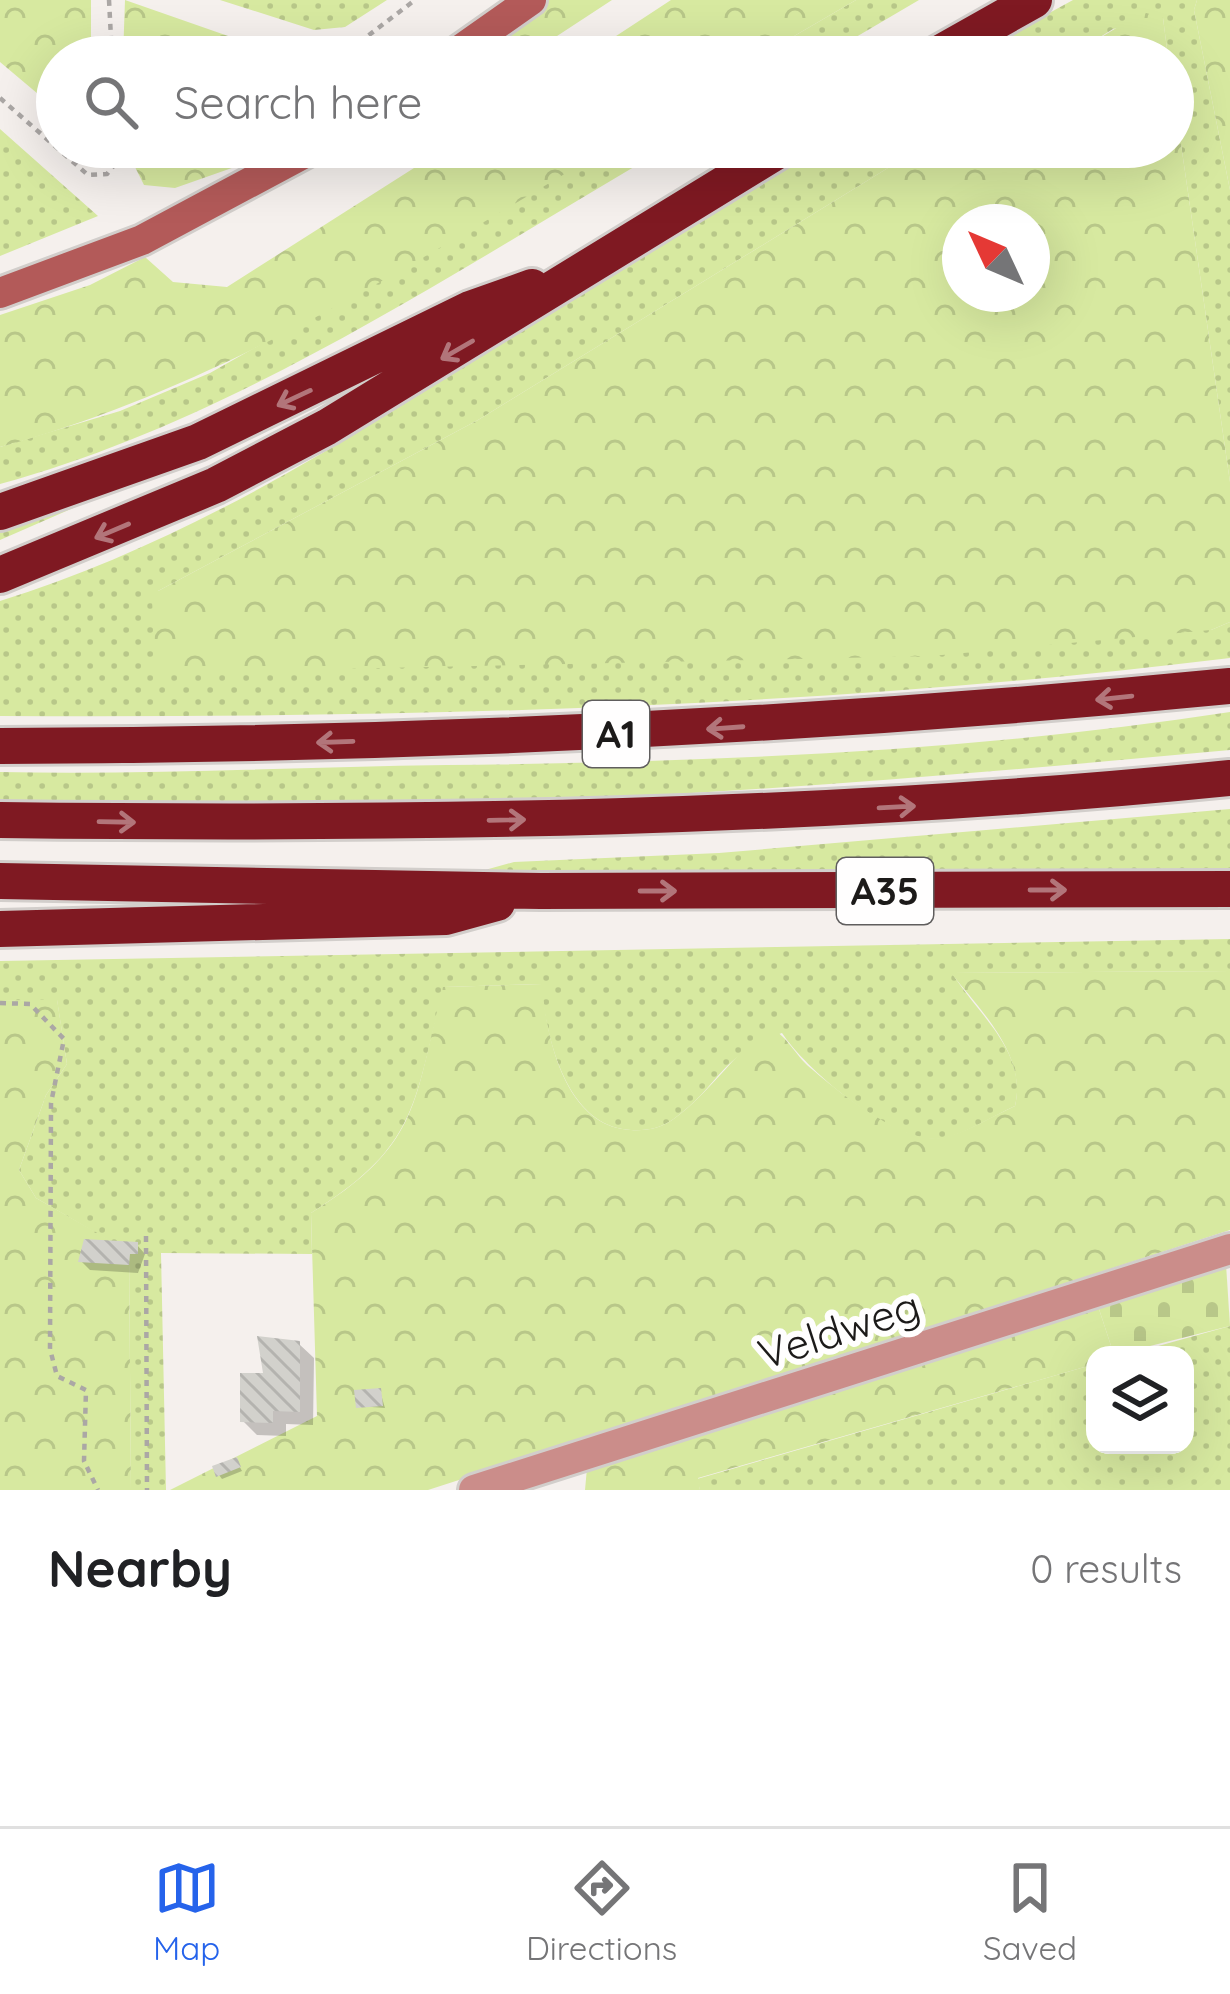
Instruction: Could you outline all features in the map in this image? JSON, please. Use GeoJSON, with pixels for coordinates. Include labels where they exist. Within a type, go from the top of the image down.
{"type":"FeatureCollection","features":[{"type":"Feature","properties":{"kind":"highway"},"geometry":{"type":"LineString","coordinates":[[970,36],[1034,0]]}},
{"type":"Feature","properties":{"kind":"highway"},"geometry":{"type":"LineString","coordinates":[[0,575],[235,475],[448,356],[750,168]]}},
{"type":"Feature","properties":{"kind":"highway"},"geometry":{"type":"LineString","coordinates":[[0,512],[199,442],[470,309],[592,265]]}},
{"type":"Feature","properties":{"kind":"highway","name":"A1"},"geometry":{"type":"LineString","coordinates":[[0,746],[650,733],[928,716],[1230,686]]}},
{"type":"Feature","properties":{"kind":"highway","name":"A1"},"geometry":{"type":"LineString","coordinates":[[0,820],[674,818],[977,804],[1230,778]]}},
{"type":"Feature","properties":{"kind":"highway","name":"A35"},"geometry":{"type":"LineString","coordinates":[[0,881],[541,891],[1230,889]]}},
{"type":"Feature","properties":{"kind":"highway","name":"A35"},"geometry":{"type":"LineString","coordinates":[[0,929],[446,917],[541,891]]}},
{"type":"Feature","properties":{"kind":"main road"},"geometry":{"type":"LineString","coordinates":[[480,36],[531,0]]}},
{"type":"Feature","properties":{"kind":"main road"},"geometry":{"type":"LineString","coordinates":[[0,293],[142,240],[277,168]]}},
{"type":"Feature","properties":{"kind":"street","name":"Veldweg"},"geometry":{"type":"LineString","coordinates":[[474,1490],[1230,1250]]}},
{"type":"Feature","properties":{"kind":"path"},"geometry":{"type":"LineString","coordinates":[[109,0],[111,36]]}},
{"type":"Feature","properties":{"kind":"path"},"geometry":{"type":"LineString","coordinates":[[368,36],[415,0]]}},
{"type":"Feature","properties":{"kind":"path"},"geometry":{"type":"LineString","coordinates":[[0,98],[36,130]]}},
{"type":"Feature","properties":{"kind":"path"},"geometry":{"type":"LineString","coordinates":[[80,168],[88,175],[106,174],[111,168]]}},
{"type":"Feature","properties":{"kind":"path"},"geometry":{"type":"LineString","coordinates":[[0,1003],[30,1004],[64,1039],[51,1103],[50,1349],[57,1376],[86,1390],[84,1461],[98,1490]]}},
{"type":"Feature","properties":{"kind":"path"},"geometry":{"type":"LineString","coordinates":[[146,1236],[147,1490]]}},
{"type":"Feature","properties":{"kind":"green space"},"geometry":{"type":"Polygon","coordinates":[[[0,0],[91,0],[91,36],[36,36],[36,92],[0,62],[0,0]]]}},
{"type":"Feature","properties":{"kind":"green space"},"geometry":{"type":"Polygon","coordinates":[[[125,0],[228,36],[124,36],[125,0]]]}},
{"type":"Feature","properties":{"kind":"green space"},"geometry":{"type":"Polygon","coordinates":[[[220,0],[387,0],[345,27],[314,30],[220,0]]]}},
{"type":"Feature","properties":{"kind":"green space"},"geometry":{"type":"Polygon","coordinates":[[[549,0],[612,0],[557,36],[495,36],[549,0]]]}},
{"type":"Feature","properties":{"kind":"green space"},"geometry":{"type":"Polygon","coordinates":[[[671,0],[856,0],[794,36],[616,36],[671,0]]]}},
{"type":"Feature","properties":{"kind":"green space"},"geometry":{"type":"Polygon","coordinates":[[[856,0],[919,0],[858,36],[794,36],[856,0]]]}},
{"type":"Feature","properties":{"kind":"green space"},"geometry":{"type":"Polygon","coordinates":[[[1073,0],[1197,0],[1194,10],[1230,190],[1230,482],[1184,168],[1194,168],[1194,36],[1165,36],[1163,18],[1102,36],[1007,36],[1073,0]]]}},
{"type":"Feature","properties":{"kind":"green space"},"geometry":{"type":"Polygon","coordinates":[[[1197,0],[1230,0],[1230,190],[1194,10],[1197,0]]]}},
{"type":"Feature","properties":{"kind":"green space"},"geometry":{"type":"Polygon","coordinates":[[[1143,12],[1163,18],[1165,36],[1103,36],[1143,12]]]}},
{"type":"Feature","properties":{"kind":"green space"},"geometry":{"type":"Polygon","coordinates":[[[0,129],[36,161],[36,168],[44,168],[98,216],[0,256],[0,129]]]}},
{"type":"Feature","properties":{"kind":"green space"},"geometry":{"type":"Polygon","coordinates":[[[136,168],[232,168],[175,188],[144,185],[136,168]]]}},
{"type":"Feature","properties":{"kind":"green space"},"geometry":{"type":"Polygon","coordinates":[[[414,168],[574,168],[390,277],[239,356],[82,422],[0,447],[0,315],[90,285],[145,257],[173,282],[227,287],[414,168]]]}},
{"type":"Feature","properties":{"kind":"green space"},"geometry":{"type":"Polygon","coordinates":[[[573,168],[633,168],[427,290],[260,381],[174,422],[0,484],[0,447],[120,411],[210,373],[573,168]]]}},
{"type":"Feature","properties":{"kind":"green space"},"geometry":{"type":"Polygon","coordinates":[[[778,168],[888,168],[478,420],[158,591],[1211,630],[1230,622],[1230,658],[923,688],[616,707],[0,716],[0,601],[108,562],[316,457],[778,168]]]}},
{"type":"Feature","properties":{"kind":"green space"},"geometry":{"type":"Polygon","coordinates":[[[888,168],[1184,168],[1230,482],[1230,622],[1211,630],[931,656],[157,673],[152,601],[158,591],[478,420],[888,168]]]}},
{"type":"Feature","properties":{"kind":"green space"},"geometry":{"type":"Polygon","coordinates":[[[247,432],[0,540],[0,520],[247,432]]]}},
{"type":"Feature","properties":{"kind":"green space"},"geometry":{"type":"Polygon","coordinates":[[[1230,712],[1230,750],[923,777],[462,804],[308,808],[0,803],[0,772],[742,757],[938,746],[1230,712]]]}},
{"type":"Feature","properties":{"kind":"green space"},"geometry":{"type":"Polygon","coordinates":[[[1230,809],[1230,874],[485,870],[514,862],[719,853],[1230,809]]]}},
{"type":"Feature","properties":{"kind":"green space"},"geometry":{"type":"Polygon","coordinates":[[[1230,939],[1230,971],[952,973],[1008,1051],[1017,1087],[1015,1106],[945,1138],[903,1131],[855,1104],[811,1067],[782,1033],[746,1051],[665,1124],[637,1130],[609,1125],[590,1113],[564,1076],[548,1029],[541,984],[444,987],[407,1118],[373,1165],[311,1213],[312,1254],[161,1253],[166,1490],[131,1490],[129,1252],[36,1198],[19,1170],[46,1095],[67,1064],[57,1000],[0,1001],[0,961],[1230,939]]]}},
{"type":"Feature","properties":{"kind":"green space"},"geometry":{"type":"Polygon","coordinates":[[[1230,971],[1230,1230],[428,1490],[170,1490],[317,1416],[311,1213],[347,1189],[393,1142],[417,1092],[443,987],[542,984],[548,1029],[563,1076],[590,1113],[608,1125],[643,1130],[670,1121],[700,1097],[768,1026],[853,1102],[892,1126],[930,1138],[955,1134],[1015,1106],[1017,1087],[1008,1052],[988,1018],[951,973],[1230,971]]]}},
{"type":"Feature","properties":{"kind":"green space"},"geometry":{"type":"Polygon","coordinates":[[[57,999],[67,1064],[46,1095],[19,1170],[36,1198],[129,1251],[131,1490],[0,1490],[0,1001],[57,999]]]}},
{"type":"Feature","properties":{"kind":"green space"},"geometry":{"type":"Polygon","coordinates":[[[1226,1264],[1230,1326],[1150,1346],[1111,1346],[1098,1306],[1226,1264]]]}},
{"type":"Feature","properties":{"kind":"green space"},"geometry":{"type":"Polygon","coordinates":[[[1098,1306],[1111,1346],[1086,1346],[1086,1367],[698,1478],[700,1490],[585,1490],[587,1468],[1098,1306]]]}},
{"type":"Feature","properties":{"kind":"green space"},"geometry":{"type":"Polygon","coordinates":[[[1230,1326],[1230,1490],[700,1490],[697,1479],[1086,1367],[1086,1454],[1194,1454],[1194,1346],[1158,1346],[1230,1326]]]}},
{"type":"Feature","properties":{"kind":"building"},"geometry":{"type":"Polygon","coordinates":[[[84,1239],[138,1242],[138,1254],[130,1254],[129,1265],[78,1262],[84,1239]]]}},
{"type":"Feature","properties":{"kind":"building"},"geometry":{"type":"Polygon","coordinates":[[[257,1336],[300,1341],[300,1412],[273,1411],[273,1423],[240,1422],[240,1373],[263,1373],[257,1336]]]}},
{"type":"Feature","properties":{"kind":"building"},"geometry":{"type":"Polygon","coordinates":[[[381,1388],[383,1406],[356,1408],[354,1390],[381,1388]]]}},
{"type":"Feature","properties":{"kind":"building"},"geometry":{"type":"Polygon","coordinates":[[[237,1457],[241,1467],[216,1477],[212,1466],[237,1457]]]}}]}
